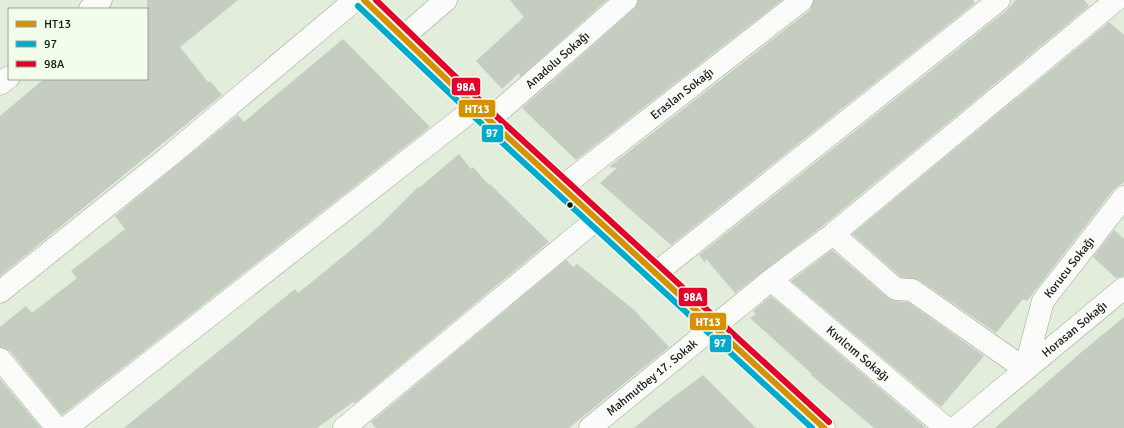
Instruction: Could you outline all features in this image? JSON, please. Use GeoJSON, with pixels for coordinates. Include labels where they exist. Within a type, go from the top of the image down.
{"type":"FeatureCollection","features":[{"type":"Feature","properties":{"kind":"street"},"geometry":{"type":"LineString","coordinates":[[91,8],[101,0]]}},
{"type":"Feature","properties":{"kind":"street"},"geometry":{"type":"LineString","coordinates":[[0,292],[167,158],[355,0]]}},
{"type":"Feature","properties":{"kind":"street"},"geometry":{"type":"LineString","coordinates":[[364,0],[482,113],[824,428]]}},
{"type":"Feature","properties":{"kind":"street"},"geometry":{"type":"LineString","coordinates":[[402,38],[446,0]]}},
{"type":"Feature","properties":{"kind":"street","name":"Anadolu Sokağı"},"geometry":{"type":"LineString","coordinates":[[66,427],[482,113],[626,0]]}},
{"type":"Feature","properties":{"kind":"street","name":"Eraslan Sokağı"},"geometry":{"type":"LineString","coordinates":[[562,187],[802,0]]}},
{"type":"Feature","properties":{"kind":"street"},"geometry":{"type":"LineString","coordinates":[[656,273],[999,0]]}},
{"type":"Feature","properties":{"kind":"street","name":"Mahmutbey 17. Sokak"},"geometry":{"type":"LineString","coordinates":[[590,428],[771,280],[833,234],[1116,0]]}},
{"type":"Feature","properties":{"kind":"street"},"geometry":{"type":"LineString","coordinates":[[0,84],[8,78]]}},
{"type":"Feature","properties":{"kind":"street","name":"Korucu Sokağı"},"geometry":{"type":"LineString","coordinates":[[1025,369],[1043,301],[1124,197]]}},
{"type":"Feature","properties":{"kind":"street"},"geometry":{"type":"LineString","coordinates":[[344,428],[597,219]]}},
{"type":"Feature","properties":{"kind":"street"},"geometry":{"type":"LineString","coordinates":[[833,234],[896,289],[912,290],[1025,369]]}},
{"type":"Feature","properties":{"kind":"street","name":"Kıvılcım Sokağı"},"geometry":{"type":"LineString","coordinates":[[771,280],[946,428]]}},
{"type":"Feature","properties":{"kind":"street","name":"Horasan Sokağı"},"geometry":{"type":"LineString","coordinates":[[955,428],[1124,288]]}},
{"type":"Feature","properties":{"kind":"street"},"geometry":{"type":"LineString","coordinates":[[0,359],[66,427]]}},
{"type":"Feature","properties":{"kind":"building"},"geometry":{"type":"Polygon","coordinates":[[[147,0],[238,0],[180,47],[208,82],[210,81],[222,95],[0,276],[0,116],[43,80],[148,80],[147,0]]]}},
{"type":"Feature","properties":{"kind":"building"},"geometry":{"type":"Polygon","coordinates":[[[510,0],[607,0],[520,77],[519,73],[502,89],[476,61],[524,17],[510,0]]]}},
{"type":"Feature","properties":{"kind":"building"},"geometry":{"type":"Polygon","coordinates":[[[638,0],[782,0],[576,160],[522,108],[634,9],[638,0]]]}},
{"type":"Feature","properties":{"kind":"building"},"geometry":{"type":"Polygon","coordinates":[[[814,0],[973,0],[975,3],[671,245],[600,183],[617,168],[609,167],[810,10],[814,0]]]}},
{"type":"Feature","properties":{"kind":"building"},"geometry":{"type":"Polygon","coordinates":[[[1016,0],[1084,0],[1089,6],[825,224],[735,293],[706,259],[705,263],[699,255],[1007,10],[1016,0]]]}},
{"type":"Feature","properties":{"kind":"building"},"geometry":{"type":"Polygon","coordinates":[[[1109,22],[1124,35],[1124,182],[1114,189],[1027,301],[1023,299],[996,333],[919,280],[901,277],[852,234],[1109,22]]]}},
{"type":"Feature","properties":{"kind":"building"},"geometry":{"type":"Polygon","coordinates":[[[343,39],[430,127],[62,415],[10,351],[0,347],[0,327],[26,306],[32,313],[77,278],[71,271],[125,229],[115,216],[238,115],[244,122],[343,39]]]}},
{"type":"Feature","properties":{"kind":"building"},"geometry":{"type":"Polygon","coordinates":[[[459,154],[471,169],[473,167],[489,185],[490,184],[549,242],[355,403],[353,402],[317,428],[124,428],[295,289],[298,293],[350,251],[380,225],[418,187],[419,188],[459,154]]]}},
{"type":"Feature","properties":{"kind":"building"},"geometry":{"type":"Polygon","coordinates":[[[1114,230],[1124,239],[1124,276],[1116,278],[1093,257],[1114,230]]]}},
{"type":"Feature","properties":{"kind":"building"},"geometry":{"type":"Polygon","coordinates":[[[832,250],[888,298],[895,301],[908,302],[984,356],[941,407],[791,281],[832,250]]]}},
{"type":"Feature","properties":{"kind":"building"},"geometry":{"type":"Polygon","coordinates":[[[566,260],[573,267],[577,264],[633,309],[669,347],[569,428],[376,428],[371,422],[566,260]]]}},
{"type":"Feature","properties":{"kind":"building"},"geometry":{"type":"Polygon","coordinates":[[[771,296],[925,427],[874,428],[811,375],[812,374],[750,318],[756,314],[753,311],[771,296]]]}},
{"type":"Feature","properties":{"kind":"building"},"geometry":{"type":"Polygon","coordinates":[[[1124,317],[1124,428],[995,428],[1078,355],[1124,317]]]}},
{"type":"Feature","properties":{"kind":"building"},"geometry":{"type":"Polygon","coordinates":[[[703,375],[756,428],[634,428],[664,404],[703,375]]]}},
{"type":"Feature","properties":{"kind":"building"},"geometry":{"type":"Polygon","coordinates":[[[0,379],[41,428],[0,428],[0,379]]]}},
{"type":"Feature","properties":{"kind":"transit line","name":"HT13"},"geometry":{"type":"LineString","coordinates":[[364,0],[489,120],[824,428]]}},
{"type":"Feature","properties":{"kind":"transit line","name":"98A"},"geometry":{"type":"LineString","coordinates":[[376,0],[494,114],[829,422]]}},
{"type":"Feature","properties":{"kind":"transit line","name":"97"},"geometry":{"type":"LineString","coordinates":[[358,6],[484,126],[812,428]]}}]}
